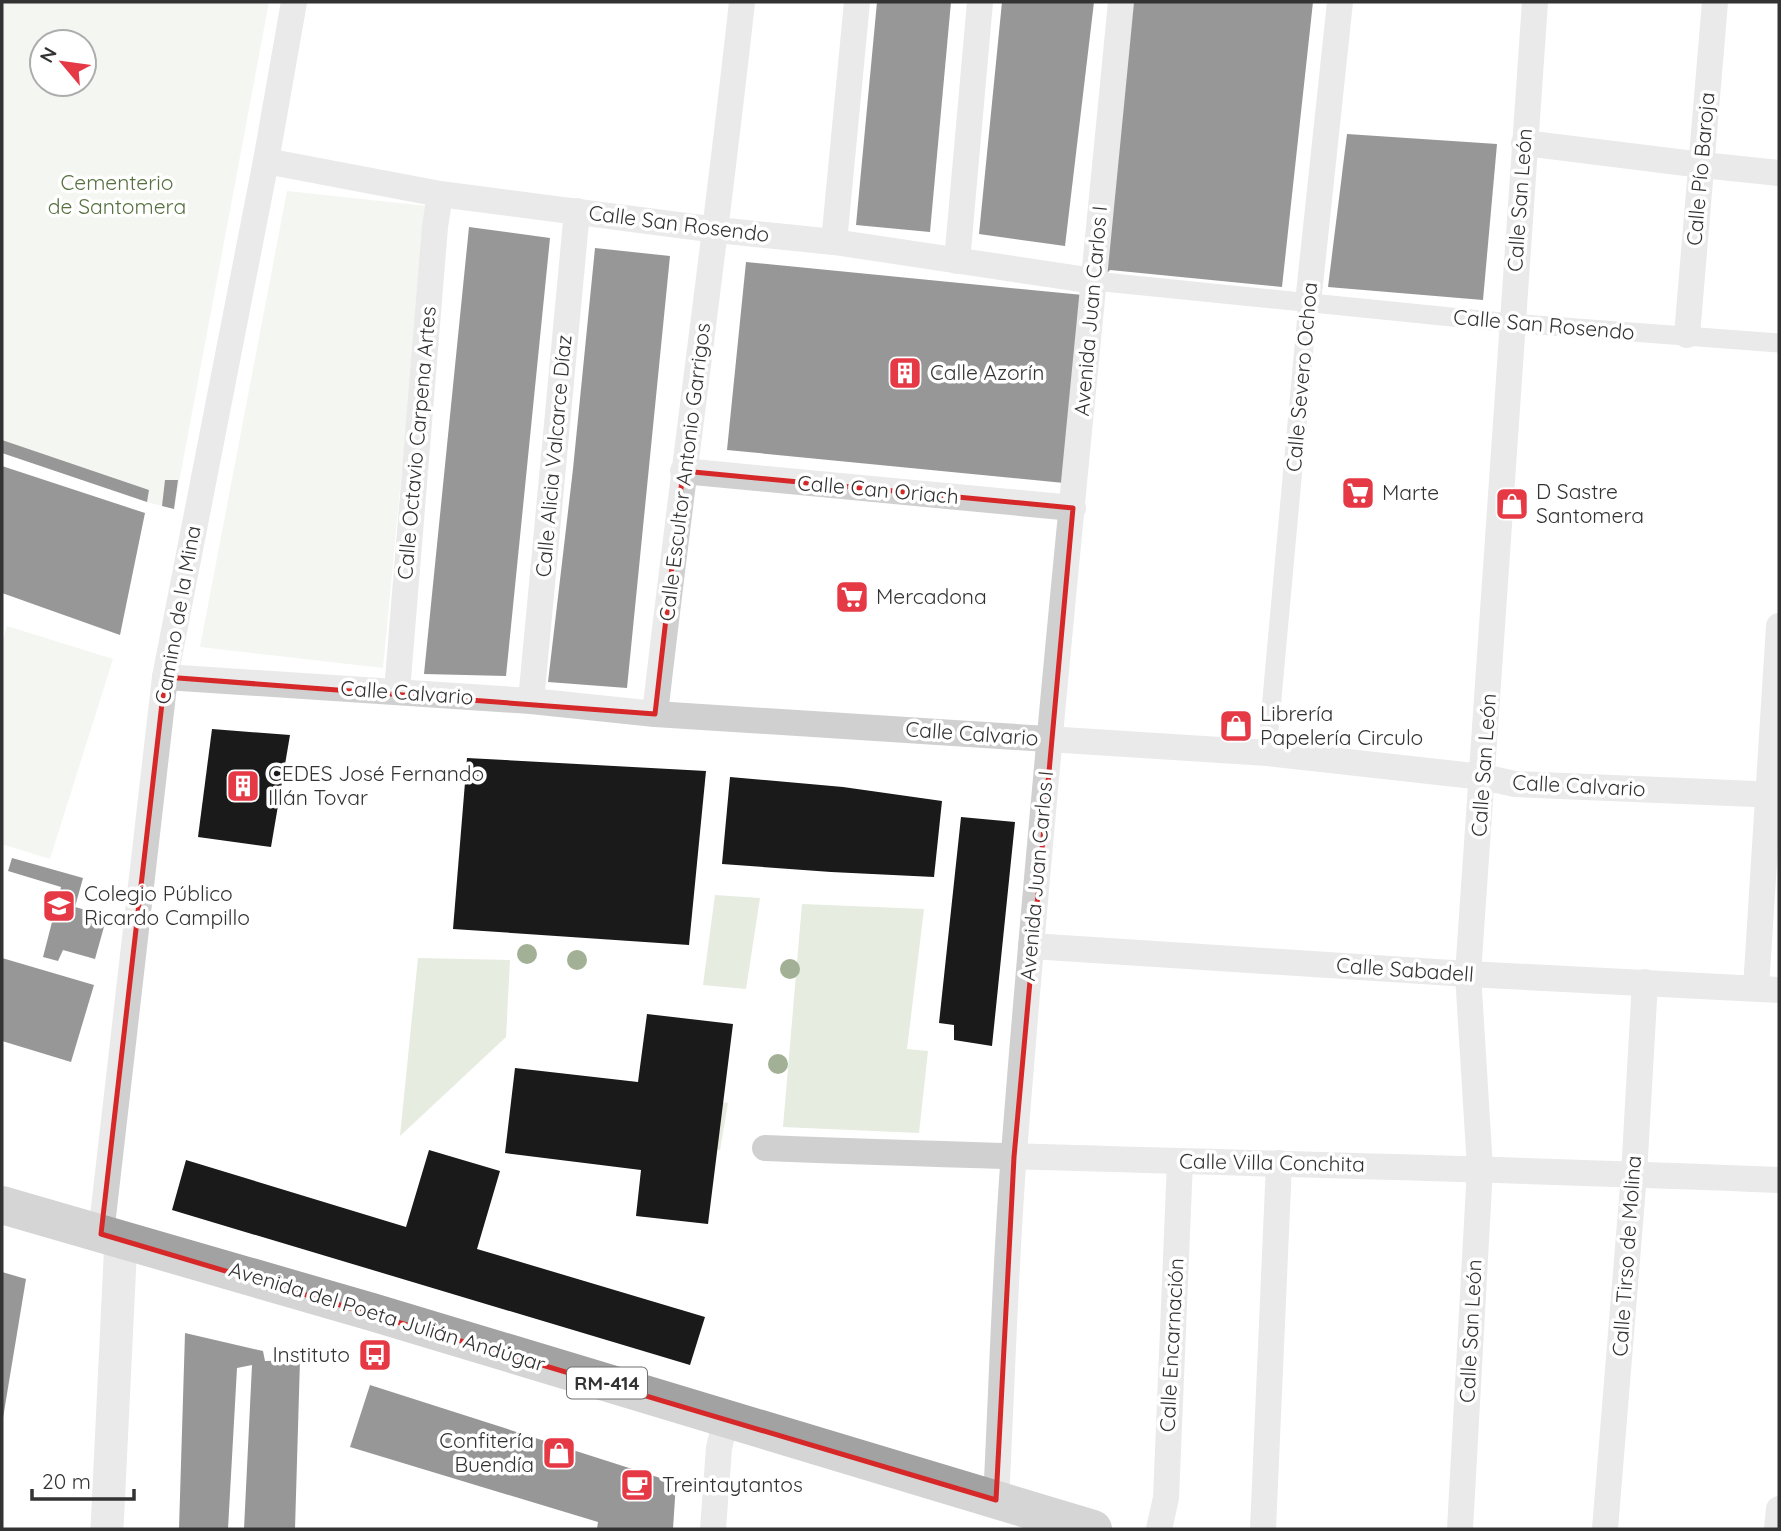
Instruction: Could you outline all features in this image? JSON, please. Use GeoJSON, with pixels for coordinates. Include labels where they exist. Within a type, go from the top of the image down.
{"type":"FeatureCollection","features":[{"type":"Feature","properties":{"kind":"highway","name":"Avenida del Poeta Julián Andúgar"},"geometry":{"type":"LineString","coordinates":[[2,1205],[1093,1529]]}},
{"type":"Feature","properties":{"kind":"street","name":"Camino de la Mina"},"geometry":{"type":"LineString","coordinates":[[111,1236],[164,677],[266,161],[294,2]]}},
{"type":"Feature","properties":{"kind":"street"},"geometry":{"type":"LineString","coordinates":[[717,230],[742,2]]}},
{"type":"Feature","properties":{"kind":"street"},"geometry":{"type":"LineString","coordinates":[[834,242],[857,2]]}},
{"type":"Feature","properties":{"kind":"street"},"geometry":{"type":"LineString","coordinates":[[957,261],[981,2]]}},
{"type":"Feature","properties":{"kind":"street","name":"Avenida Juan Carlos I"},"geometry":{"type":"LineString","coordinates":[[996,1500],[1014,1157],[1031,946],[1121,2]]}},
{"type":"Feature","properties":{"kind":"street","name":"Calle Severo Ochoa"},"geometry":{"type":"LineString","coordinates":[[1267,753],[1308,303],[1340,2]]}},
{"type":"Feature","properties":{"kind":"street","name":"Calle San León"},"geometry":{"type":"LineString","coordinates":[[1460,1529],[1480,1168],[1468,974],[1535,2]]}},
{"type":"Feature","properties":{"kind":"street","name":"Calle Pío Baroja"},"geometry":{"type":"LineString","coordinates":[[1687,335],[1716,2]]}},
{"type":"Feature","properties":{"kind":"street"},"geometry":{"type":"LineString","coordinates":[[1524,143],[1779,173]]}},
{"type":"Feature","properties":{"kind":"street","name":"Calle San Rosendo"},"geometry":{"type":"LineString","coordinates":[[266,161],[440,194],[717,230],[834,242],[1094,281],[1511,323],[1779,344]]}},
{"type":"Feature","properties":{"kind":"street","name":"Calle Octavio Carpena Artes"},"geometry":{"type":"LineString","coordinates":[[397,691],[435,227],[440,194]]}},
{"type":"Feature","properties":{"kind":"street","name":"Calle Alicia Valcarce Díaz"},"geometry":{"type":"LineString","coordinates":[[531,701],[577,211]]}},
{"type":"Feature","properties":{"kind":"street","name":"Calle Escultor Antonio Garrigos"},"geometry":{"type":"LineString","coordinates":[[655,714],[683,471],[717,230]]}},
{"type":"Feature","properties":{"kind":"street","name":"Calle Can Oriach"},"geometry":{"type":"LineString","coordinates":[[683,471],[1073,508]]}},
{"type":"Feature","properties":{"kind":"street"},"geometry":{"type":"LineString","coordinates":[[1768,989],[1779,626]]}},
{"type":"Feature","properties":{"kind":"street","name":"Calle Calvario"},"geometry":{"type":"LineString","coordinates":[[164,677],[531,701],[655,714],[1267,753],[1483,777],[1515,784],[1773,795]]}},
{"type":"Feature","properties":{"kind":"street","name":"Calle Sabadell"},"geometry":{"type":"LineString","coordinates":[[1031,946],[1468,974],[1768,989]]}},
{"type":"Feature","properties":{"kind":"street","name":"Calle Tirso de Molina"},"geometry":{"type":"LineString","coordinates":[[1605,1529],[1634,1174],[1645,982]]}},
{"type":"Feature","properties":{"kind":"street","name":"Calle Villa Conchita"},"geometry":{"type":"LineString","coordinates":[[765,1149],[1480,1168],[1779,1180]]}},
{"type":"Feature","properties":{"kind":"street","name":"Calle Encarnación"},"geometry":{"type":"LineString","coordinates":[[1159,1529],[1166,1498],[1181,1161]]}},
{"type":"Feature","properties":{"kind":"street"},"geometry":{"type":"LineString","coordinates":[[1263,1529],[1279,1163]]}},
{"type":"Feature","properties":{"kind":"street"},"geometry":{"type":"LineString","coordinates":[[107,1529],[111,1236]]}},
{"type":"Feature","properties":{"kind":"street"},"geometry":{"type":"LineString","coordinates":[[713,1529],[719,1448],[726,1419]]}},
{"type":"Feature","properties":{"kind":"street"},"geometry":{"type":"LineString","coordinates":[[1777,1529],[1779,1509]]}},
{"type":"Feature","properties":{"kind":"highlighted area"},"geometry":{"type":"Polygon","coordinates":[[[683,471],[1073,508],[1014,1157],[996,1500],[101,1234],[165,677],[655,714],[683,471]]]}},
{"type":"Feature","properties":{"kind":"green space","name":"Cementerio de Santomera"},"geometry":{"type":"Polygon","coordinates":[[[2,2],[269,2],[174,509],[2,453],[2,2]]]}},
{"type":"Feature","properties":{"kind":"green space"},"geometry":{"type":"Polygon","coordinates":[[[287,191],[427,206],[383,668],[200,647],[287,191]]]}},
{"type":"Feature","properties":{"kind":"green space"},"geometry":{"type":"Polygon","coordinates":[[[7,626],[113,659],[50,859],[2,844],[2,643],[7,626]]]}},
{"type":"Feature","properties":{"kind":"green space"},"geometry":{"type":"Polygon","coordinates":[[[715,895],[760,898],[746,989],[703,985],[715,895]]]}},
{"type":"Feature","properties":{"kind":"green space"},"geometry":{"type":"Polygon","coordinates":[[[802,904],[924,909],[907,1049],[928,1051],[919,1133],[783,1127],[802,904]]]}},
{"type":"Feature","properties":{"kind":"green space"},"geometry":{"type":"Polygon","coordinates":[[[418,958],[510,960],[506,1037],[400,1136],[418,958]]]}},
{"type":"Feature","properties":{"kind":"green space"},"geometry":{"type":"Polygon","coordinates":[[[715,1101],[728,1103],[720,1150],[710,1148],[715,1101]]]}},
{"type":"Feature","properties":{"kind":"building"},"geometry":{"type":"Polygon","coordinates":[[[877,2],[951,2],[930,232],[856,225],[877,2]]]}},
{"type":"Feature","properties":{"kind":"building"},"geometry":{"type":"Polygon","coordinates":[[[1002,2],[1094,2],[1065,246],[979,234],[1002,2]]]}},
{"type":"Feature","properties":{"kind":"building"},"geometry":{"type":"Polygon","coordinates":[[[1132,2],[1313,2],[1282,287],[1110,270],[1105,275],[1132,2]]]}},
{"type":"Feature","properties":{"kind":"building"},"geometry":{"type":"Polygon","coordinates":[[[1347,134],[1497,144],[1483,300],[1328,287],[1347,134]]]}},
{"type":"Feature","properties":{"kind":"building"},"geometry":{"type":"Polygon","coordinates":[[[469,227],[550,238],[506,676],[424,674],[469,227]]]}},
{"type":"Feature","properties":{"kind":"building"},"geometry":{"type":"Polygon","coordinates":[[[595,248],[670,256],[627,688],[548,682],[595,248]]]}},
{"type":"Feature","properties":{"kind":"building","name":"Calle Azorín"},"geometry":{"type":"Polygon","coordinates":[[[746,262],[1083,295],[1064,483],[727,450],[746,262]]]}},
{"type":"Feature","properties":{"kind":"building"},"geometry":{"type":"Polygon","coordinates":[[[2,440],[149,490],[147,502],[2,453],[2,440]]]}},
{"type":"Feature","properties":{"kind":"building"},"geometry":{"type":"Polygon","coordinates":[[[2,466],[145,513],[120,635],[2,593],[2,466]]]}},
{"type":"Feature","properties":{"kind":"building"},"geometry":{"type":"Polygon","coordinates":[[[165,480],[178,480],[174,509],[162,506],[165,480]]]}},
{"type":"Feature","properties":{"kind":"building","name":"CEDES José Fernando Illán Tovar"},"geometry":{"type":"Polygon","coordinates":[[[212,729],[290,735],[271,847],[198,837],[212,729]]]}},
{"type":"Feature","properties":{"kind":"building"},"geometry":{"type":"Polygon","coordinates":[[[467,758],[706,771],[689,945],[453,929],[467,758]]]}},
{"type":"Feature","properties":{"kind":"building"},"geometry":{"type":"Polygon","coordinates":[[[730,777],[843,787],[942,801],[934,877],[722,864],[730,777]]]}},
{"type":"Feature","properties":{"kind":"building"},"geometry":{"type":"Polygon","coordinates":[[[961,817],[1015,822],[992,1046],[954,1040],[954,1025],[939,1023],[961,817]]]}},
{"type":"Feature","properties":{"kind":"building"},"geometry":{"type":"Polygon","coordinates":[[[12,858],[83,878],[75,907],[107,916],[95,959],[63,950],[58,961],[43,957],[61,887],[8,871],[12,858]]]}},
{"type":"Feature","properties":{"kind":"building"},"geometry":{"type":"Polygon","coordinates":[[[2,958],[94,985],[71,1062],[2,1041],[2,958]]]}},
{"type":"Feature","properties":{"kind":"building"},"geometry":{"type":"Polygon","coordinates":[[[647,1014],[733,1024],[708,1224],[636,1216],[641,1170],[505,1153],[515,1068],[638,1082],[647,1014]]]}},
{"type":"Feature","properties":{"kind":"building"},"geometry":{"type":"Polygon","coordinates":[[[429,1150],[500,1171],[477,1249],[705,1317],[690,1365],[172,1210],[186,1160],[406,1227],[429,1150]]]}},
{"type":"Feature","properties":{"kind":"building"},"geometry":{"type":"Polygon","coordinates":[[[2,1272],[26,1279],[3,1418],[2,1418],[2,1272]]]}},
{"type":"Feature","properties":{"kind":"building"},"geometry":{"type":"Polygon","coordinates":[[[185,1333],[263,1351],[265,1361],[300,1360],[295,1529],[244,1529],[252,1365],[237,1368],[228,1529],[179,1529],[185,1333]]]}},
{"type":"Feature","properties":{"kind":"building"},"geometry":{"type":"Polygon","coordinates":[[[370,1385],[676,1483],[673,1529],[597,1529],[598,1522],[350,1447],[370,1385]]]}},
{"type":"Feature","properties":{"kind":"place","name":"Calle Azorín"},"geometry":{"type":"Point","coordinates":[905,373]}},
{"type":"Feature","properties":{"kind":"place","name":"Marte"},"geometry":{"type":"Point","coordinates":[1358,493]}},
{"type":"Feature","properties":{"kind":"place","name":"D Sastre Santomera"},"geometry":{"type":"Point","coordinates":[1512,504]}},
{"type":"Feature","properties":{"kind":"place","name":"Mercadona"},"geometry":{"type":"Point","coordinates":[852,597]}},
{"type":"Feature","properties":{"kind":"place","name":"Librería Papelería Circulo"},"geometry":{"type":"Point","coordinates":[1236,726]}},
{"type":"Feature","properties":{"kind":"place","name":"CEDES José Fernando Illán Tovar"},"geometry":{"type":"Point","coordinates":[243,786]}},
{"type":"Feature","properties":{"kind":"place","name":"Colegio Público Ricardo Campillo"},"geometry":{"type":"Point","coordinates":[59,906]}},
{"type":"Feature","properties":{"kind":"place","name":"Instituto"},"geometry":{"type":"Point","coordinates":[375,1355]}},
{"type":"Feature","properties":{"kind":"place","name":"Confitería Buendía"},"geometry":{"type":"Point","coordinates":[559,1453]}},
{"type":"Feature","properties":{"kind":"place","name":"Treintaytantos"},"geometry":{"type":"Point","coordinates":[637,1485]}}]}
